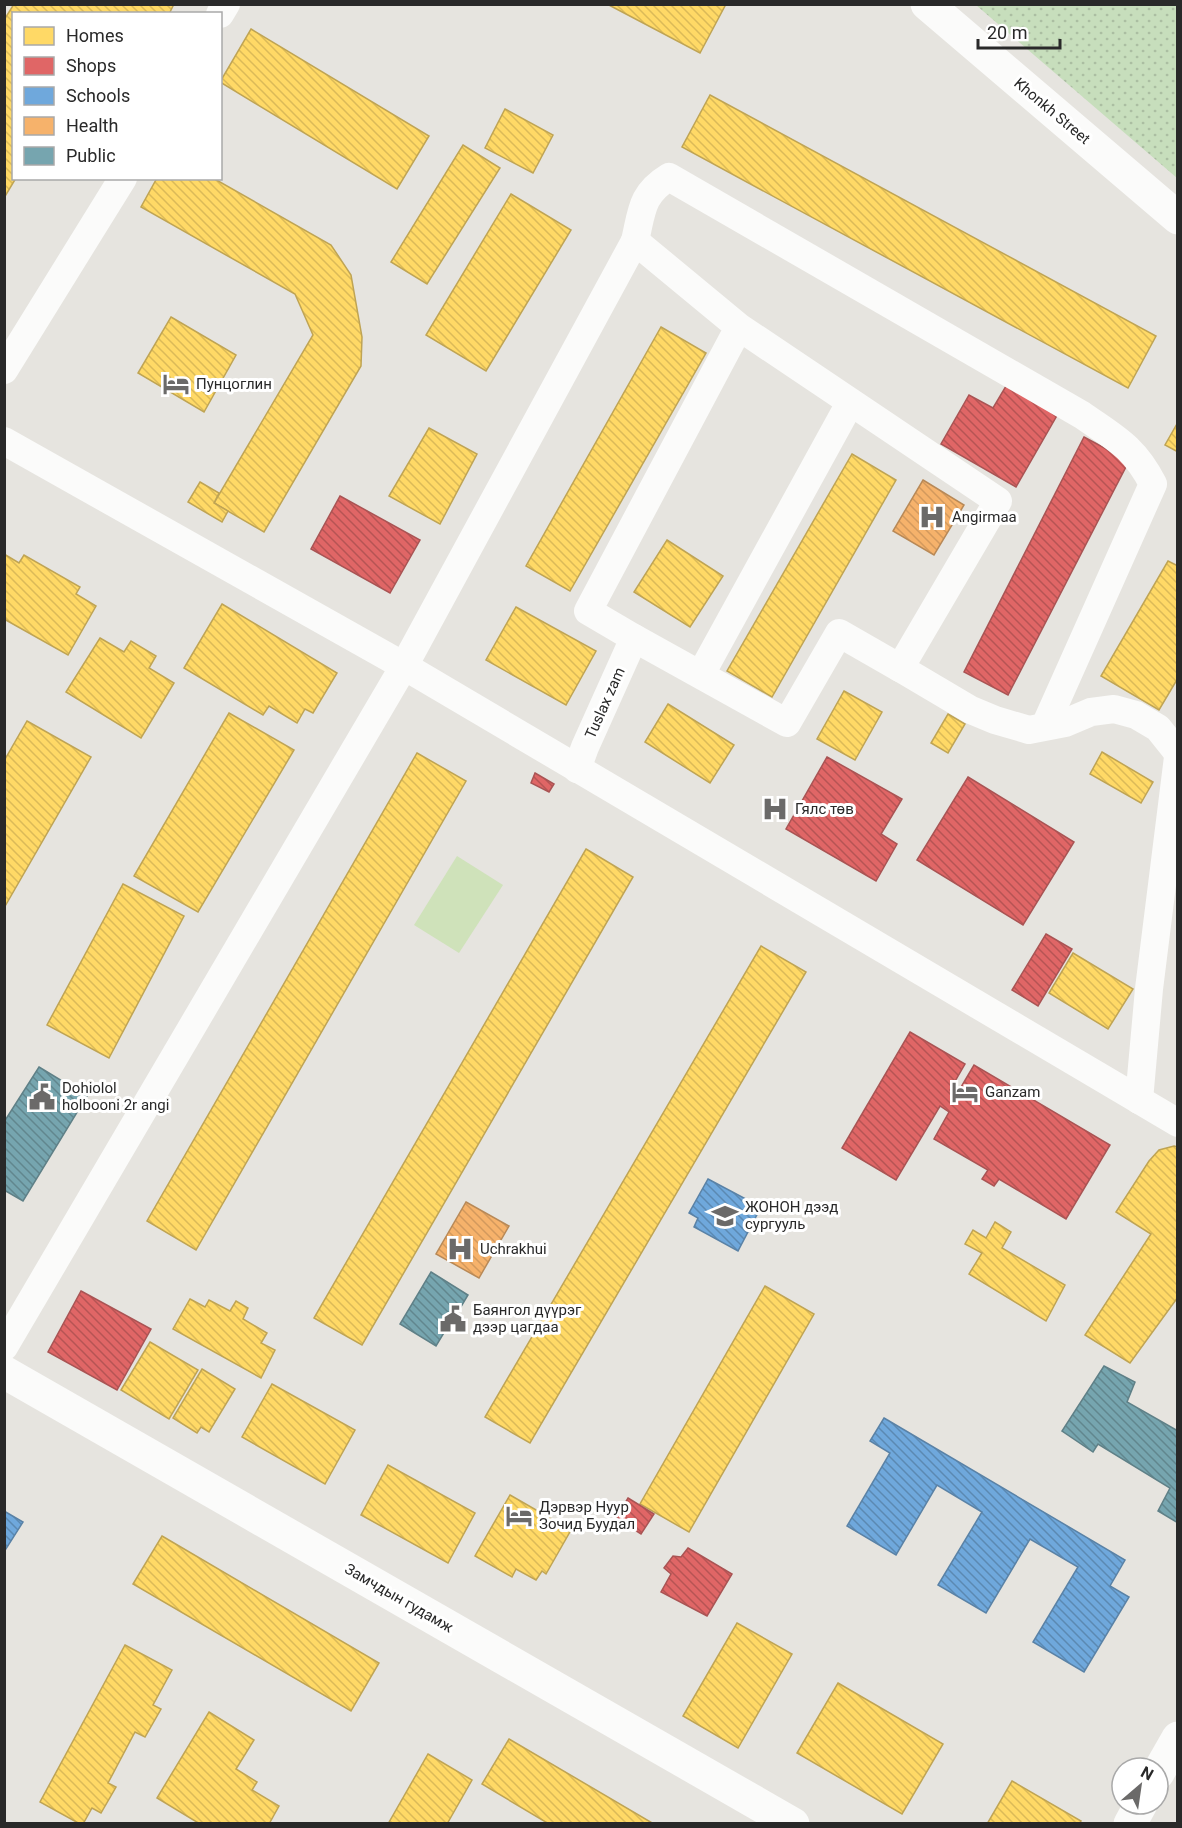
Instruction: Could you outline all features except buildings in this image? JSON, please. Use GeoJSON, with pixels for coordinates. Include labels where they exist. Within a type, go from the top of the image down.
{"type":"FeatureCollection","features":[{"type":"Feature","properties":{"kind":"street","name":"Khonkh Street"},"geometry":{"type":"LineString","coordinates":[[927,4],[1178,218]]}},
{"type":"Feature","properties":{"kind":"street"},"geometry":{"type":"LineString","coordinates":[[4,1347],[404,666],[635,241],[645,201],[655,185],[669,177],[1082,415],[1127,446],[1144,468],[1153,484],[1045,726]]}},
{"type":"Feature","properties":{"kind":"street"},"geometry":{"type":"LineString","coordinates":[[4,370],[122,180]]}},
{"type":"Feature","properties":{"kind":"street"},"geometry":{"type":"LineString","coordinates":[[635,241],[739,327],[998,501],[900,668]]}},
{"type":"Feature","properties":{"kind":"street"},"geometry":{"type":"LineString","coordinates":[[739,327],[588,611],[787,723],[839,633],[971,710],[1029,730],[1065,723],[1091,712],[1114,710],[1136,715],[1158,728],[1178,755],[1168,922],[1139,1100]]}},
{"type":"Feature","properties":{"kind":"street"},"geometry":{"type":"LineString","coordinates":[[701,675],[850,403]]}},
{"type":"Feature","properties":{"kind":"street"},"geometry":{"type":"LineString","coordinates":[[4,441],[404,666],[1178,1124]]}},
{"type":"Feature","properties":{"kind":"street","name":"Tuslax zam"},"geometry":{"type":"LineString","coordinates":[[578,769],[585,747],[634,638]]}},
{"type":"Feature","properties":{"kind":"street","name":"Замчдын гудамж"},"geometry":{"type":"LineString","coordinates":[[4,1372],[793,1824]]}},
{"type":"Feature","properties":{"kind":"street"},"geometry":{"type":"LineString","coordinates":[[1167,1756],[1178,1737]]}},
{"type":"Feature","properties":{"kind":"green space"},"geometry":{"type":"Polygon","coordinates":[[[976,5],[1177,5],[1177,178],[976,5]]]}},
{"type":"Feature","properties":{"kind":"green space"},"geometry":{"type":"Polygon","coordinates":[[[457,856],[503,885],[459,953],[414,925],[457,856]]]}},
{"type":"Feature","properties":{"kind":"place","name":"Пунцоглин"},"geometry":{"type":"Point","coordinates":[176,384]}},
{"type":"Feature","properties":{"kind":"place","name":"Angirmaa"},"geometry":{"type":"Point","coordinates":[932,517]}},
{"type":"Feature","properties":{"kind":"place","name":"Гялс төв"},"geometry":{"type":"Point","coordinates":[775,809]}},
{"type":"Feature","properties":{"kind":"place","name":"Ganzam"},"geometry":{"type":"Point","coordinates":[965,1092]}},
{"type":"Feature","properties":{"kind":"place","name":"Dohiolol holbooni 2r angi"},"geometry":{"type":"Point","coordinates":[42,1097]}},
{"type":"Feature","properties":{"kind":"place","name":"ЖОНОН дээд сургууль"},"geometry":{"type":"Point","coordinates":[725,1216]}},
{"type":"Feature","properties":{"kind":"place","name":"Uchrakhui"},"geometry":{"type":"Point","coordinates":[460,1249]}},
{"type":"Feature","properties":{"kind":"place","name":"Баянгол дүүрэг дээр цагдаа"},"geometry":{"type":"Point","coordinates":[453,1319]}},
{"type":"Feature","properties":{"kind":"place","name":"Дэрвэр Нуур Зочид Буудал"},"geometry":{"type":"Point","coordinates":[519,1516]}}]}
